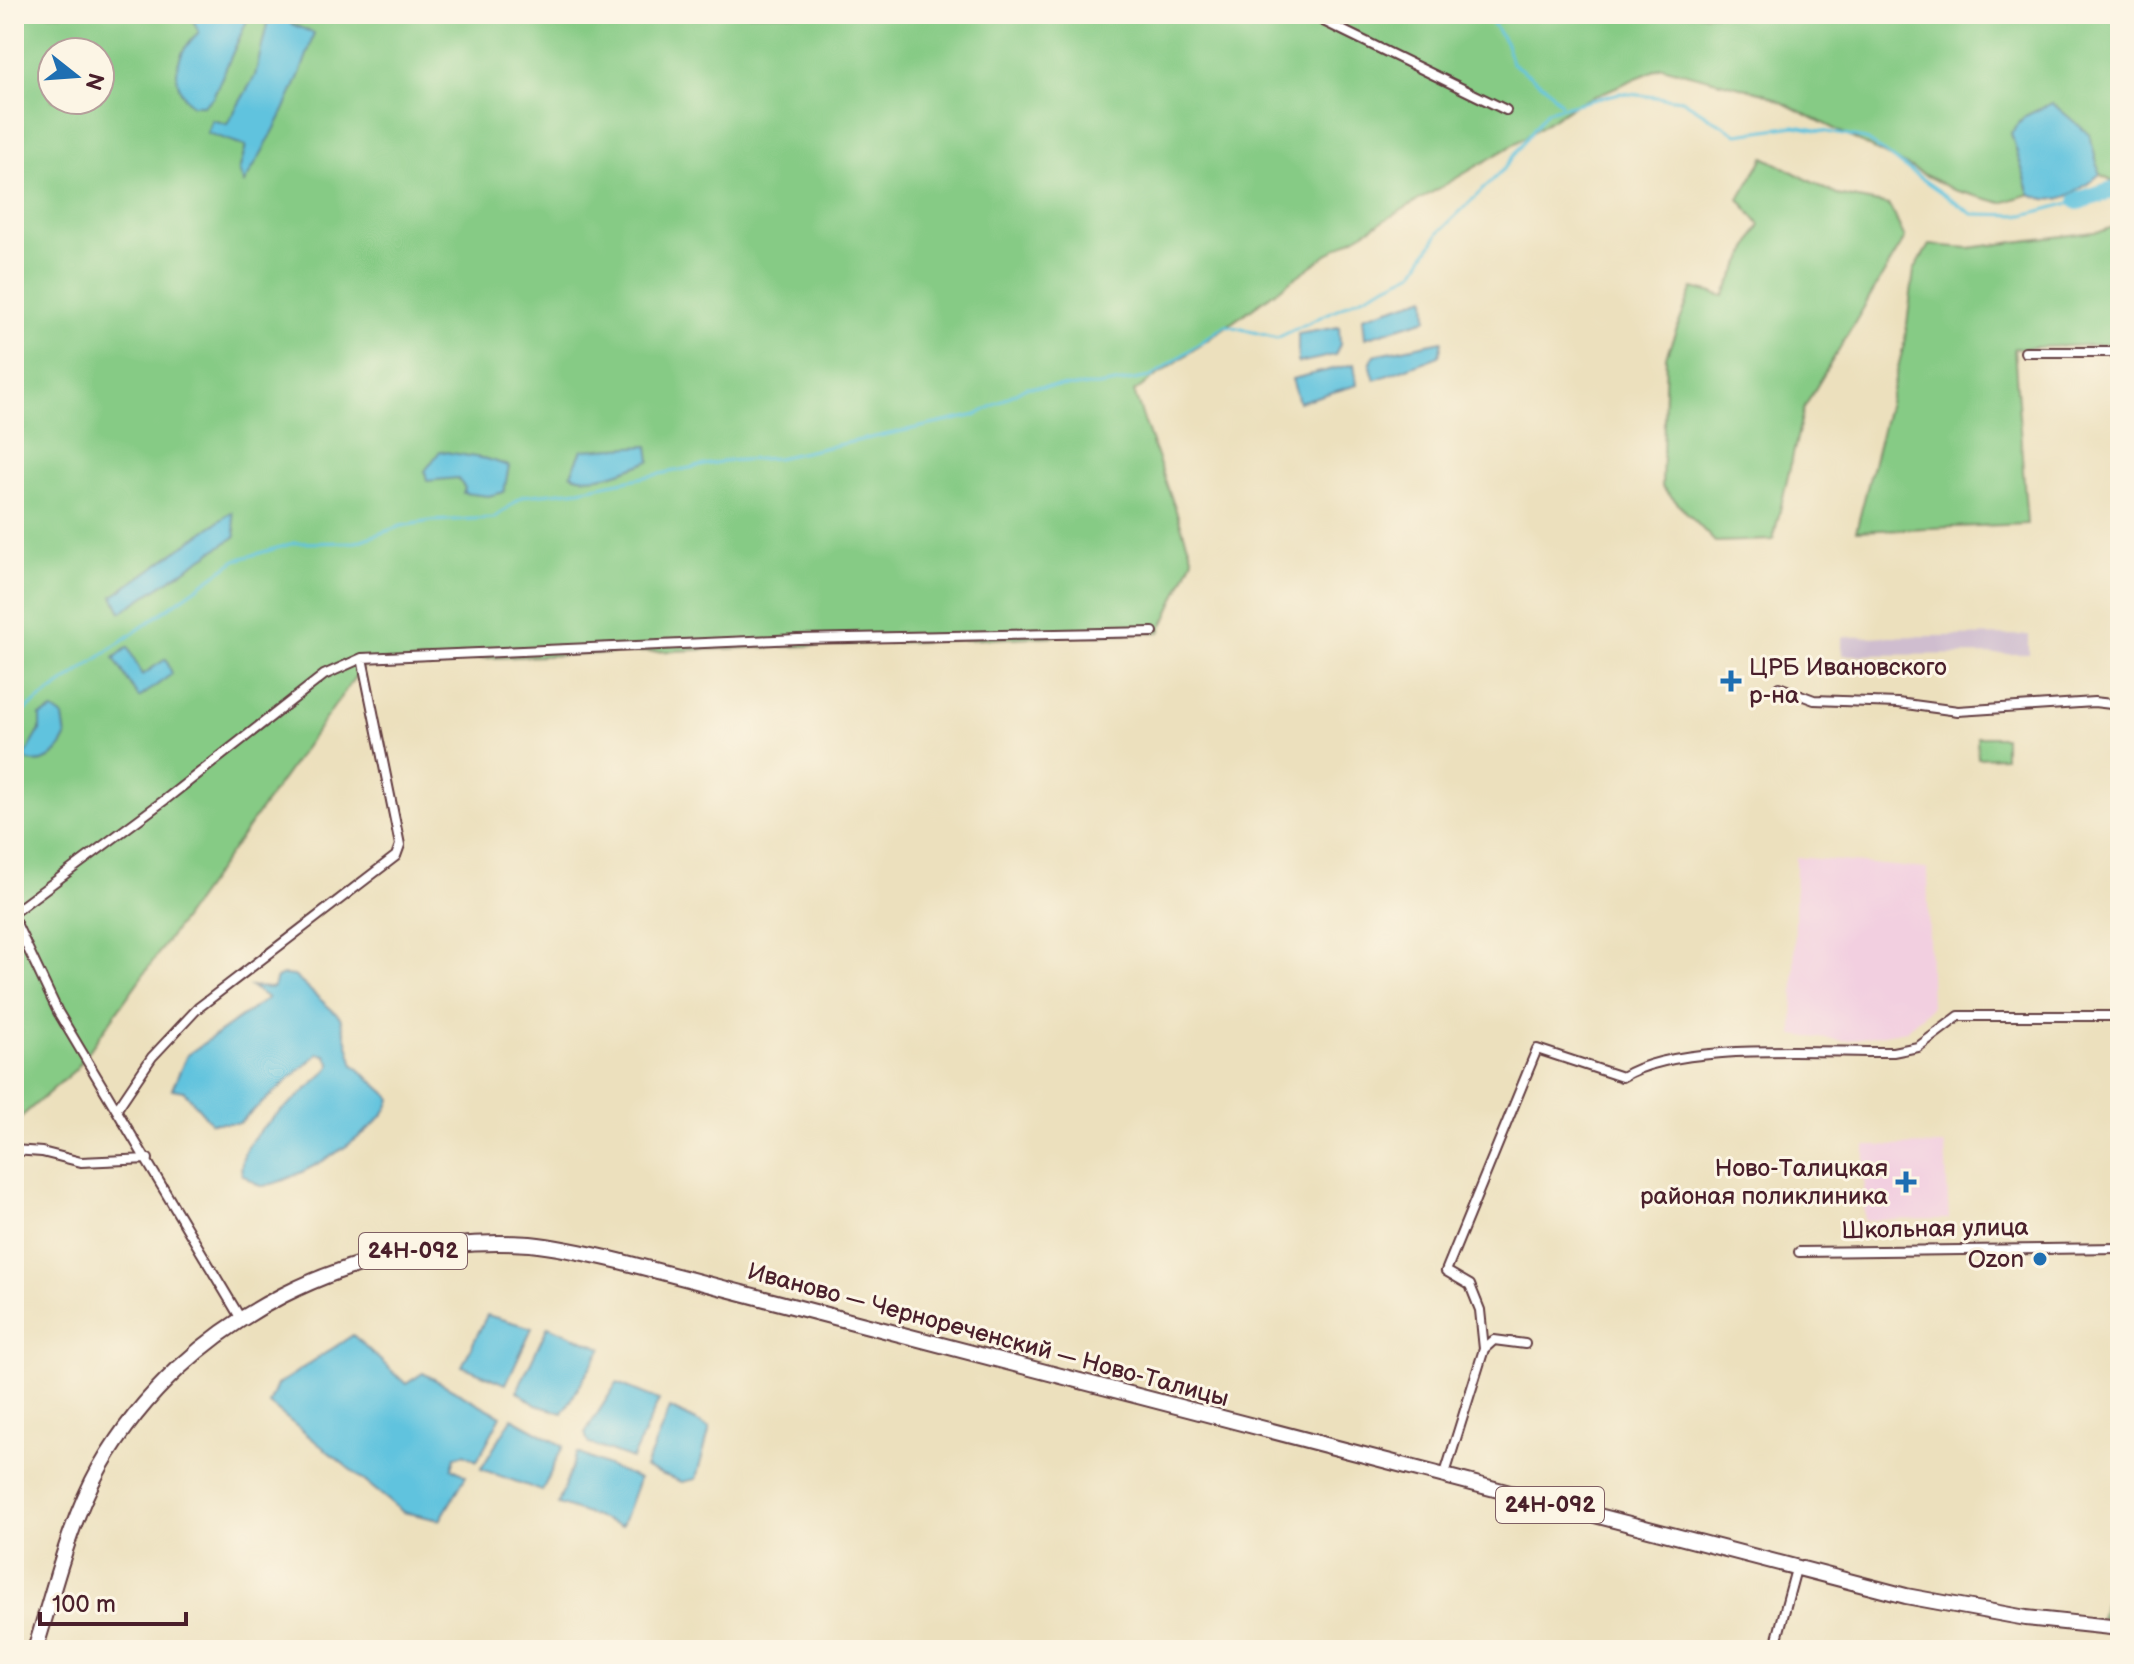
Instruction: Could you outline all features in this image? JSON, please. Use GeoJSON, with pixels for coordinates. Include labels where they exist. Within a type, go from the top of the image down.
{"type":"FeatureCollection","features":[{"type":"Feature","properties":{"kind":"main road","name":"Иваново — Чернореченский — Ново-Талицы"},"geometry":{"type":"LineString","coordinates":[[35,1650],[74,1530],[98,1471],[115,1443],[187,1361],[241,1319],[312,1281],[391,1255],[464,1244],[543,1246],[619,1261],[1796,1569],[1981,1610],[2120,1628]]}},
{"type":"Feature","properties":{"kind":"street"},"geometry":{"type":"LineString","coordinates":[[1309,14],[1506,110]]}},
{"type":"Feature","properties":{"kind":"street"},"geometry":{"type":"LineString","coordinates":[[2025,352],[2120,352]]}},
{"type":"Feature","properties":{"kind":"street"},"geometry":{"type":"LineString","coordinates":[[14,912],[122,833],[324,675],[362,658],[798,639],[1153,632]]}},
{"type":"Feature","properties":{"kind":"street"},"geometry":{"type":"LineString","coordinates":[[117,1109],[152,1057],[198,1008],[396,856],[400,845],[362,658]]}},
{"type":"Feature","properties":{"kind":"street"},"geometry":{"type":"LineString","coordinates":[[1779,687],[1814,700],[1898,703],[1954,711],[2094,702],[2120,705]]}},
{"type":"Feature","properties":{"kind":"street"},"geometry":{"type":"LineString","coordinates":[[14,919],[58,1012],[241,1319]]}},
{"type":"Feature","properties":{"kind":"street"},"geometry":{"type":"LineString","coordinates":[[1444,1477],[1484,1349],[1480,1310],[1470,1285],[1446,1271],[1537,1049],[1622,1077],[1636,1069],[1691,1056],[1893,1052],[1918,1047],[1959,1016],[2120,1016]]}},
{"type":"Feature","properties":{"kind":"street"},"geometry":{"type":"LineString","coordinates":[[14,1150],[42,1152],[81,1162],[148,1159]]}},
{"type":"Feature","properties":{"kind":"street","name":"Школьная улица"},"geometry":{"type":"LineString","coordinates":[[1799,1252],[2120,1248]]}},
{"type":"Feature","properties":{"kind":"street"},"geometry":{"type":"LineString","coordinates":[[1484,1349],[1494,1340],[1525,1344]]}},
{"type":"Feature","properties":{"kind":"street"},"geometry":{"type":"LineString","coordinates":[[1774,1650],[1796,1569]]}},
{"type":"Feature","properties":{"kind":"shaded area"},"geometry":{"type":"Polygon","coordinates":[[[2029,635],[2029,654],[1842,655],[1842,637],[2029,635]]]}},
{"type":"Feature","properties":{"kind":"shaded area"},"geometry":{"type":"Polygon","coordinates":[[[1796,857],[1927,869],[1931,1007],[1907,1030],[1844,1041],[1793,1035],[1796,857]]]}},
{"type":"Feature","properties":{"kind":"shaded area","name":"Ново-Талицкая районая поликлиника"},"geometry":{"type":"Polygon","coordinates":[[[1945,1145],[1949,1219],[1864,1220],[1865,1146],[1945,1145]]]}},
{"type":"Feature","properties":{"kind":"green space"},"geometry":{"type":"Polygon","coordinates":[[[14,14],[2120,14],[2120,185],[2100,174],[2089,133],[2011,133],[2030,194],[2002,203],[1954,190],[1764,93],[1662,67],[1574,105],[1513,145],[1337,248],[1134,392],[1193,559],[1160,632],[365,663],[76,1069],[14,1123],[14,14]]]}},
{"type":"Feature","properties":{"kind":"green space"},"geometry":{"type":"Polygon","coordinates":[[[1764,157],[1837,195],[1889,205],[1905,238],[1804,408],[1773,540],[1715,542],[1662,487],[1666,356],[1693,288],[1724,296],[1760,225],[1739,199],[1764,157]]]}},
{"type":"Feature","properties":{"kind":"green space"},"geometry":{"type":"Polygon","coordinates":[[[2120,225],[2120,344],[2014,348],[2027,524],[1856,531],[1905,340],[1914,270],[1929,245],[1969,248],[2102,231],[2120,225]]]}},
{"type":"Feature","properties":{"kind":"green space"},"geometry":{"type":"Polygon","coordinates":[[[1977,737],[2004,737],[2004,757],[1978,758],[1977,737]]]}},
{"type":"Feature","properties":{"kind":"green space"},"geometry":{"type":"Polygon","coordinates":[[[2120,1552],[2120,1619],[2100,1618],[2120,1552]]]}},
{"type":"Feature","properties":{"kind":"water"},"geometry":{"type":"Polygon","coordinates":[[[194,14],[250,14],[213,97],[204,105],[192,105],[179,87],[177,77],[180,58],[199,32],[193,20],[194,14]]]}},
{"type":"Feature","properties":{"kind":"water"},"geometry":{"type":"Polygon","coordinates":[[[281,14],[291,24],[314,33],[284,111],[244,183],[239,171],[246,146],[207,133],[212,120],[227,124],[255,76],[269,16],[281,14]]]}},
{"type":"Feature","properties":{"kind":"water"},"geometry":{"type":"Polygon","coordinates":[[[2052,103],[2089,134],[2100,174],[2059,199],[2030,194],[2011,133],[2025,116],[2052,103]]]}},
{"type":"Feature","properties":{"kind":"water"},"geometry":{"type":"Polygon","coordinates":[[[1426,297],[1427,319],[1365,338],[1363,317],[1426,297]]]}},
{"type":"Feature","properties":{"kind":"water"},"geometry":{"type":"Polygon","coordinates":[[[1339,327],[1340,344],[1335,355],[1298,363],[1298,334],[1339,327]]]}},
{"type":"Feature","properties":{"kind":"water"},"geometry":{"type":"Polygon","coordinates":[[[1442,341],[1439,356],[1375,380],[1370,364],[1374,355],[1442,341]]]}},
{"type":"Feature","properties":{"kind":"water"},"geometry":{"type":"Polygon","coordinates":[[[1354,364],[1357,385],[1299,402],[1292,379],[1354,364]]]}},
{"type":"Feature","properties":{"kind":"water"},"geometry":{"type":"Polygon","coordinates":[[[648,446],[650,461],[632,468],[600,477],[571,474],[582,450],[648,446]]]}},
{"type":"Feature","properties":{"kind":"water"},"geometry":{"type":"Polygon","coordinates":[[[440,451],[509,466],[504,492],[488,496],[463,493],[465,488],[457,478],[427,481],[425,471],[440,451]]]}},
{"type":"Feature","properties":{"kind":"water"},"geometry":{"type":"Polygon","coordinates":[[[232,512],[236,536],[121,612],[113,596],[232,512]]]}},
{"type":"Feature","properties":{"kind":"water"},"geometry":{"type":"Polygon","coordinates":[[[128,647],[142,675],[166,659],[172,674],[139,698],[114,658],[128,647]]]}},
{"type":"Feature","properties":{"kind":"water"},"geometry":{"type":"Polygon","coordinates":[[[53,710],[63,717],[66,737],[52,756],[41,761],[28,761],[25,756],[40,730],[40,716],[53,710]]]}},
{"type":"Feature","properties":{"kind":"water"},"geometry":{"type":"Polygon","coordinates":[[[294,976],[340,1017],[354,1065],[391,1098],[386,1111],[373,1125],[335,1154],[292,1177],[260,1186],[242,1174],[243,1159],[249,1144],[331,1065],[326,1055],[318,1054],[239,1123],[211,1123],[184,1091],[172,1089],[187,1055],[268,998],[251,987],[273,988],[277,978],[294,976]]]}},
{"type":"Feature","properties":{"kind":"water"},"geometry":{"type":"Polygon","coordinates":[[[487,1315],[532,1328],[506,1384],[462,1366],[487,1315]]]}},
{"type":"Feature","properties":{"kind":"water"},"geometry":{"type":"Polygon","coordinates":[[[548,1326],[602,1348],[563,1413],[536,1405],[517,1391],[548,1326]]]}},
{"type":"Feature","properties":{"kind":"water"},"geometry":{"type":"Polygon","coordinates":[[[353,1335],[406,1384],[423,1373],[501,1416],[477,1461],[464,1454],[455,1457],[452,1468],[466,1476],[440,1520],[403,1512],[269,1404],[277,1385],[353,1335]]]}},
{"type":"Feature","properties":{"kind":"water"},"geometry":{"type":"Polygon","coordinates":[[[617,1383],[659,1400],[632,1459],[588,1443],[585,1433],[617,1383]]]}},
{"type":"Feature","properties":{"kind":"water"},"geometry":{"type":"Polygon","coordinates":[[[670,1408],[710,1428],[696,1479],[682,1482],[645,1468],[670,1408]]]}},
{"type":"Feature","properties":{"kind":"water"},"geometry":{"type":"Polygon","coordinates":[[[512,1418],[563,1446],[542,1491],[481,1469],[512,1418]]]}},
{"type":"Feature","properties":{"kind":"water"},"geometry":{"type":"Polygon","coordinates":[[[577,1453],[639,1479],[622,1526],[558,1504],[577,1453]]]}},
{"type":"Feature","properties":{"kind":"waterway"},"geometry":{"type":"LineString","coordinates":[[1487,14],[1506,44],[1512,63],[1545,86],[1561,104]]}},
{"type":"Feature","properties":{"kind":"waterway"},"geometry":{"type":"LineString","coordinates":[[14,718],[236,560],[294,543],[356,542],[401,526],[431,521],[494,518],[523,496],[579,490],[725,461],[777,458],[977,415],[1026,387],[1098,386],[1151,377],[1226,325],[1277,338],[1414,272],[1440,231],[1503,170],[1547,111],[1620,93],[1682,100],[1737,134],[1795,126],[1865,139],[1972,214],[2024,215],[2078,201]]}},
{"type":"Feature","properties":{"kind":"waterway"},"geometry":{"type":"LineString","coordinates":[[2078,201],[2112,190],[2120,192]]}},
{"type":"Feature","properties":{"kind":"place","name":"ЦРБ Ивановского р-на"},"geometry":{"type":"Point","coordinates":[1731,681]}},
{"type":"Feature","properties":{"kind":"place","name":"Ново-Талицкая районая поликлиника"},"geometry":{"type":"Point","coordinates":[1906,1182]}},
{"type":"Feature","properties":{"kind":"place","name":"Ozon"},"geometry":{"type":"Point","coordinates":[2040,1259]}}]}
